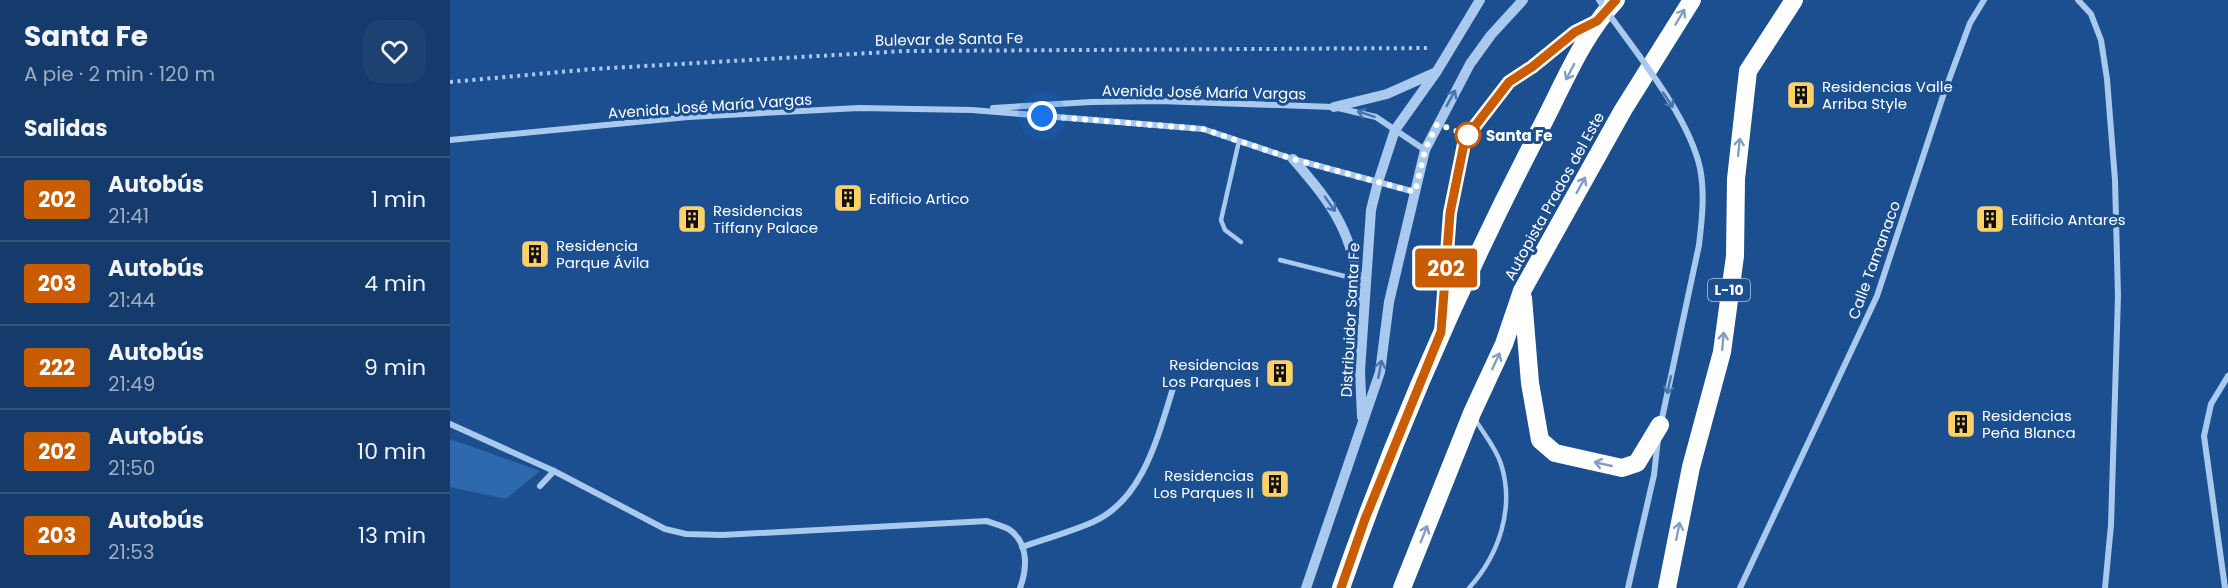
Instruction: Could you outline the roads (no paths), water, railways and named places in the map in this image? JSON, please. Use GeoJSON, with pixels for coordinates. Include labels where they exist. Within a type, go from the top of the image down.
{"type":"FeatureCollection","features":[{"type":"Feature","properties":{"kind":"highway"},"geometry":{"type":"LineString","coordinates":[[1341,588],[1365,519],[1441,332],[1524,160],[1597,21],[1616,0]]}},
{"type":"Feature","properties":{"kind":"highway","name":"Autopista Prados del Este"},"geometry":{"type":"LineString","coordinates":[[1402,588],[1472,414],[1504,344],[1522,291],[1623,110],[1692,0]]}},
{"type":"Feature","properties":{"kind":"highway","name":"L-10"},"geometry":{"type":"LineString","coordinates":[[1667,588],[1691,467],[1722,352],[1725,311],[1735,256],[1736,178],[1748,70],[1794,0]]}},
{"type":"Feature","properties":{"kind":"highway"},"geometry":{"type":"LineString","coordinates":[[1522,291],[1530,382],[1540,440],[1555,453],[1622,468],[1637,463],[1660,425]]}},
{"type":"Feature","properties":{"kind":"street","name":"Distribuidor Santa Fe"},"geometry":{"type":"LineString","coordinates":[[1362,424],[1360,371],[1371,210],[1378,182],[1395,130],[1437,71],[1480,0]]}},
{"type":"Feature","properties":{"kind":"street","name":"Distribuidor Santa Fe"},"geometry":{"type":"LineString","coordinates":[[1362,424],[1380,372],[1389,302],[1425,150],[1470,64],[1491,35],[1523,0]]}},
{"type":"Feature","properties":{"kind":"street"},"geometry":{"type":"LineString","coordinates":[[1599,0],[1676,112],[1690,140],[1700,169],[1703,214],[1699,245],[1660,425],[1654,475],[1628,588]]}},
{"type":"Feature","properties":{"kind":"street","name":"Calle Tamanaco"},"geometry":{"type":"LineString","coordinates":[[1740,588],[1877,296],[1948,83],[1970,23],[1984,0]]}},
{"type":"Feature","properties":{"kind":"street"},"geometry":{"type":"LineString","coordinates":[[2078,0],[2091,14],[2101,40],[2107,79],[2115,180],[2118,296],[2111,525],[2105,588]]}},
{"type":"Feature","properties":{"kind":"street"},"geometry":{"type":"LineString","coordinates":[[1334,107],[1388,94],[1437,71]]}},
{"type":"Feature","properties":{"kind":"street","name":"Avenida José María Vargas"},"geometry":{"type":"LineString","coordinates":[[972,110],[1102,101],[1236,102],[1334,107],[1369,114],[1425,150]]}},
{"type":"Feature","properties":{"kind":"street","name":"Avenida José María Vargas"},"geometry":{"type":"LineString","coordinates":[[450,140],[688,117],[859,108],[972,110],[1203,129],[1293,159],[1415,192]]}},
{"type":"Feature","properties":{"kind":"street"},"geometry":{"type":"LineString","coordinates":[[1293,159],[1334,209],[1349,238],[1358,280],[1363,335]]}},
{"type":"Feature","properties":{"kind":"street"},"geometry":{"type":"LineString","coordinates":[[2225,588],[2204,436],[2211,404],[2228,376]]}},
{"type":"Feature","properties":{"kind":"street"},"geometry":{"type":"LineString","coordinates":[[1022,547],[1094,521],[1121,503],[1147,464],[1175,382]]}},
{"type":"Feature","properties":{"kind":"street"},"geometry":{"type":"LineString","coordinates":[[450,424],[554,471],[665,528],[686,534],[722,535],[987,521],[1010,530],[1022,547],[1027,568],[1020,588]]}},
{"type":"Feature","properties":{"kind":"street"},"geometry":{"type":"LineString","coordinates":[[1306,588],[1362,424]]}},
{"type":"Feature","properties":{"kind":"street"},"geometry":{"type":"LineString","coordinates":[[540,486],[554,471]]}},
{"type":"Feature","properties":{"kind":"lane"},"geometry":{"type":"LineString","coordinates":[[1441,332],[1450,213],[1465,139],[1509,82],[1532,67],[1575,32],[1597,21]]}},
{"type":"Feature","properties":{"kind":"lane"},"geometry":{"type":"LineString","coordinates":[[1239,141],[1221,220],[1225,230],[1241,242]]}},
{"type":"Feature","properties":{"kind":"lane"},"geometry":{"type":"LineString","coordinates":[[1280,260],[1358,280]]}},
{"type":"Feature","properties":{"kind":"lane"},"geometry":{"type":"LineString","coordinates":[[1469,588],[1485,570],[1502,530],[1507,494],[1500,462],[1472,414]]}},
{"type":"Feature","properties":{"kind":"place","name":"Residencias Valle Arriba Style"},"geometry":{"type":"Point","coordinates":[1801,95]}},
{"type":"Feature","properties":{"kind":"place","name":"Santa Fe"},"geometry":{"type":"Point","coordinates":[1468,135]}},
{"type":"Feature","properties":{"kind":"place","name":"Edificio Artico"},"geometry":{"type":"Point","coordinates":[848,198]}},
{"type":"Feature","properties":{"kind":"place","name":"Residencias Tiffany Palace"},"geometry":{"type":"Point","coordinates":[692,219]}},
{"type":"Feature","properties":{"kind":"place","name":"Edificio Antares"},"geometry":{"type":"Point","coordinates":[1990,219]}},
{"type":"Feature","properties":{"kind":"place","name":"Residencia Parque Ávila"},"geometry":{"type":"Point","coordinates":[535,254]}},
{"type":"Feature","properties":{"kind":"place","name":"Residencias Los Parques I"},"geometry":{"type":"Point","coordinates":[1280,373]}},
{"type":"Feature","properties":{"kind":"place","name":"Residencias Peña Blanca"},"geometry":{"type":"Point","coordinates":[1961,424]}},
{"type":"Feature","properties":{"kind":"place","name":"Residencias Los Parques II"},"geometry":{"type":"Point","coordinates":[1275,484]}}]}
